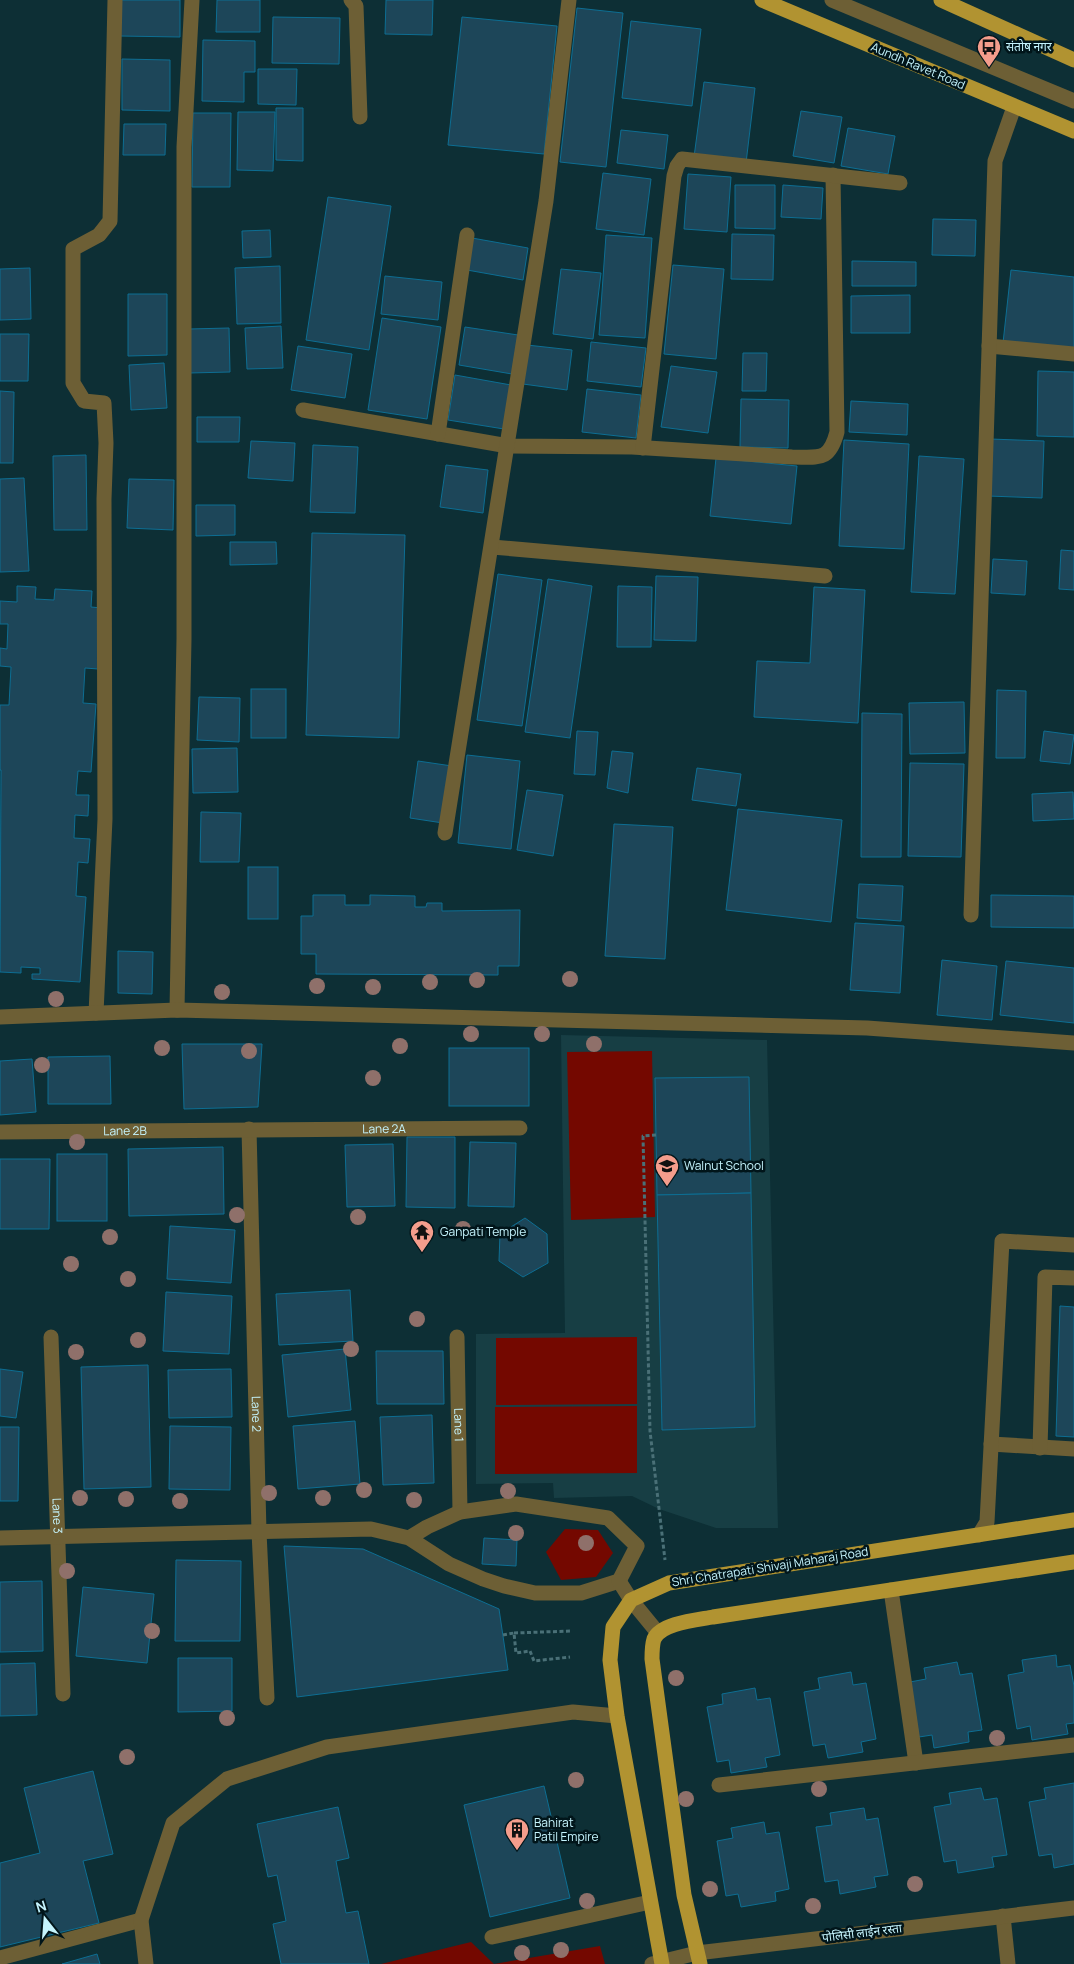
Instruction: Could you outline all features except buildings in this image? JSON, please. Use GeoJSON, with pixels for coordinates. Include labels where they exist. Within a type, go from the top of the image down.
{"type":"FeatureCollection","features":[{"type":"Feature","properties":{"kind":"main road","name":"Aundh Ravet Road"},"geometry":{"type":"LineString","coordinates":[[762,0],[1074,132]]}},
{"type":"Feature","properties":{"kind":"main road"},"geometry":{"type":"LineString","coordinates":[[941,0],[1074,60]]}},
{"type":"Feature","properties":{"kind":"main road","name":"Shri Chatrapati Shivaji Maharaj Road"},"geometry":{"type":"LineString","coordinates":[[631,1600],[669,1583],[1074,1520]]}},
{"type":"Feature","properties":{"kind":"main road"},"geometry":{"type":"LineString","coordinates":[[699,1958],[684,1895],[652,1659],[654,1641],[658,1633],[681,1623],[713,1617],[1074,1562]]}},
{"type":"Feature","properties":{"kind":"main road"},"geometry":{"type":"LineString","coordinates":[[631,1600],[613,1627],[610,1660],[617,1716],[650,1902],[658,1963]]}},
{"type":"Feature","properties":{"kind":"street"},"geometry":{"type":"LineString","coordinates":[[96,1013],[105,819],[104,499],[106,443],[104,404],[84,401],[72,383],[73,249],[98,235],[110,221],[115,0]]}},
{"type":"Feature","properties":{"kind":"street"},"geometry":{"type":"LineString","coordinates":[[177,1010],[184,639],[184,147],[192,0]]}},
{"type":"Feature","properties":{"kind":"street"},"geometry":{"type":"LineString","coordinates":[[351,0],[356,6],[360,118]]}},
{"type":"Feature","properties":{"kind":"street"},"geometry":{"type":"LineString","coordinates":[[445,833],[546,201],[569,0]]}},
{"type":"Feature","properties":{"kind":"street"},"geometry":{"type":"LineString","coordinates":[[832,0],[1074,101]]}},
{"type":"Feature","properties":{"kind":"street"},"geometry":{"type":"LineString","coordinates":[[971,914],[995,161],[1014,107]]}},
{"type":"Feature","properties":{"kind":"street"},"geometry":{"type":"LineString","coordinates":[[644,448],[674,176],[677,166],[682,159],[900,183]]}},
{"type":"Feature","properties":{"kind":"street"},"geometry":{"type":"LineString","coordinates":[[303,410],[508,446],[644,448],[792,457],[818,457],[828,454],[834,444],[837,432],[833,175]]}},
{"type":"Feature","properties":{"kind":"street"},"geometry":{"type":"LineString","coordinates":[[438,434],[466,235]]}},
{"type":"Feature","properties":{"kind":"street"},"geometry":{"type":"LineString","coordinates":[[989,346],[1074,354]]}},
{"type":"Feature","properties":{"kind":"street"},"geometry":{"type":"LineString","coordinates":[[492,547],[825,576]]}},
{"type":"Feature","properties":{"kind":"street"},"geometry":{"type":"LineString","coordinates":[[0,1016],[177,1010],[868,1028],[1074,1043]]}},
{"type":"Feature","properties":{"kind":"street","name":"Lane 2A"},"geometry":{"type":"LineString","coordinates":[[249,1129],[520,1128]]}},
{"type":"Feature","properties":{"kind":"street","name":"Lane 2B"},"geometry":{"type":"LineString","coordinates":[[0,1132],[249,1129]]}},
{"type":"Feature","properties":{"kind":"street","name":"Lane 2"},"geometry":{"type":"LineString","coordinates":[[249,1129],[259,1532],[267,1698]]}},
{"type":"Feature","properties":{"kind":"street"},"geometry":{"type":"LineString","coordinates":[[979,1535],[987,1522],[1002,1241],[1074,1245]]}},
{"type":"Feature","properties":{"kind":"street"},"geometry":{"type":"LineString","coordinates":[[1040,1448],[1045,1277],[1074,1278]]}},
{"type":"Feature","properties":{"kind":"street","name":"Lane 3"},"geometry":{"type":"LineString","coordinates":[[51,1337],[63,1694]]}},
{"type":"Feature","properties":{"kind":"street","name":"Lane 1"},"geometry":{"type":"LineString","coordinates":[[457,1337],[460,1512]]}},
{"type":"Feature","properties":{"kind":"street"},"geometry":{"type":"LineString","coordinates":[[991,1444],[1074,1449]]}},
{"type":"Feature","properties":{"kind":"street"},"geometry":{"type":"LineString","coordinates":[[0,1538],[371,1529],[409,1538],[449,1564],[483,1579],[535,1593],[581,1593],[619,1581],[637,1546],[608,1518],[516,1504],[460,1512],[426,1527],[409,1538]]}},
{"type":"Feature","properties":{"kind":"street"},"geometry":{"type":"LineString","coordinates":[[619,1581],[631,1600],[658,1633]]}},
{"type":"Feature","properties":{"kind":"street"},"geometry":{"type":"LineString","coordinates":[[891,1590],[916,1763]]}},
{"type":"Feature","properties":{"kind":"street"},"geometry":{"type":"LineString","coordinates":[[146,1964],[141,1920],[173,1823],[227,1779],[327,1747],[573,1712],[617,1716]]}},
{"type":"Feature","properties":{"kind":"street"},"geometry":{"type":"LineString","coordinates":[[719,1785],[1074,1745]]}},
{"type":"Feature","properties":{"kind":"street"},"geometry":{"type":"LineString","coordinates":[[492,1937],[650,1902]]}},
{"type":"Feature","properties":{"kind":"street","name":"पोलिसी लाईन रस्ता"},"geometry":{"type":"LineString","coordinates":[[658,1963],[1002,1916],[1074,1908]]}},
{"type":"Feature","properties":{"kind":"street"},"geometry":{"type":"LineString","coordinates":[[1002,1916],[1008,1964]]}},
{"type":"Feature","properties":{"kind":"street"},"geometry":{"type":"LineString","coordinates":[[0,1958],[141,1920]]}},
{"type":"Feature","properties":{"kind":"path"},"geometry":{"type":"LineString","coordinates":[[656,1135],[642,1136],[650,1431],[666,1568]]}},
{"type":"Feature","properties":{"kind":"path"},"geometry":{"type":"LineString","coordinates":[[502,1635],[571,1631]]}},
{"type":"Feature","properties":{"kind":"path"},"geometry":{"type":"LineString","coordinates":[[514,1633],[516,1653],[530,1651],[534,1661],[570,1656]]}},
{"type":"Feature","properties":{"kind":"shaded area","name":"Walnut School"},"geometry":{"type":"Polygon","coordinates":[[[561,1035],[767,1040],[778,1528],[716,1528],[659,1509],[632,1496],[554,1498],[553,1483],[476,1484],[476,1334],[565,1333],[561,1035]]]}},
{"type":"Feature","properties":{"kind":"shaded area"},"geometry":{"type":"Polygon","coordinates":[[[652,1051],[655,1217],[571,1220],[567,1052],[652,1051]]]}},
{"type":"Feature","properties":{"kind":"shaded area"},"geometry":{"type":"Polygon","coordinates":[[[637,1337],[637,1404],[496,1405],[496,1338],[637,1337]]]}},
{"type":"Feature","properties":{"kind":"shaded area"},"geometry":{"type":"Polygon","coordinates":[[[637,1406],[637,1473],[495,1474],[495,1407],[637,1406]]]}},
{"type":"Feature","properties":{"kind":"shaded area"},"geometry":{"type":"Polygon","coordinates":[[[565,1529],[598,1530],[613,1553],[596,1577],[561,1580],[546,1552],[565,1529]]]}},
{"type":"Feature","properties":{"kind":"shaded area"},"geometry":{"type":"Polygon","coordinates":[[[471,1942],[494,1964],[381,1964],[471,1942]]]}},
{"type":"Feature","properties":{"kind":"shaded area"},"geometry":{"type":"Polygon","coordinates":[[[600,1946],[605,1964],[494,1964],[600,1946]]]}},
{"type":"Feature","properties":{"kind":"place","name":"संतोष नगर"},"geometry":{"type":"Point","coordinates":[989,68]}},
{"type":"Feature","properties":{"kind":"place","name":"Walnut School"},"geometry":{"type":"Point","coordinates":[667,1187]}},
{"type":"Feature","properties":{"kind":"place","name":"Ganpati Temple"},"geometry":{"type":"Point","coordinates":[422,1253]}},
{"type":"Feature","properties":{"kind":"place","name":"Bahirat Patil Empire"},"geometry":{"type":"Point","coordinates":[517,1851]}}]}
